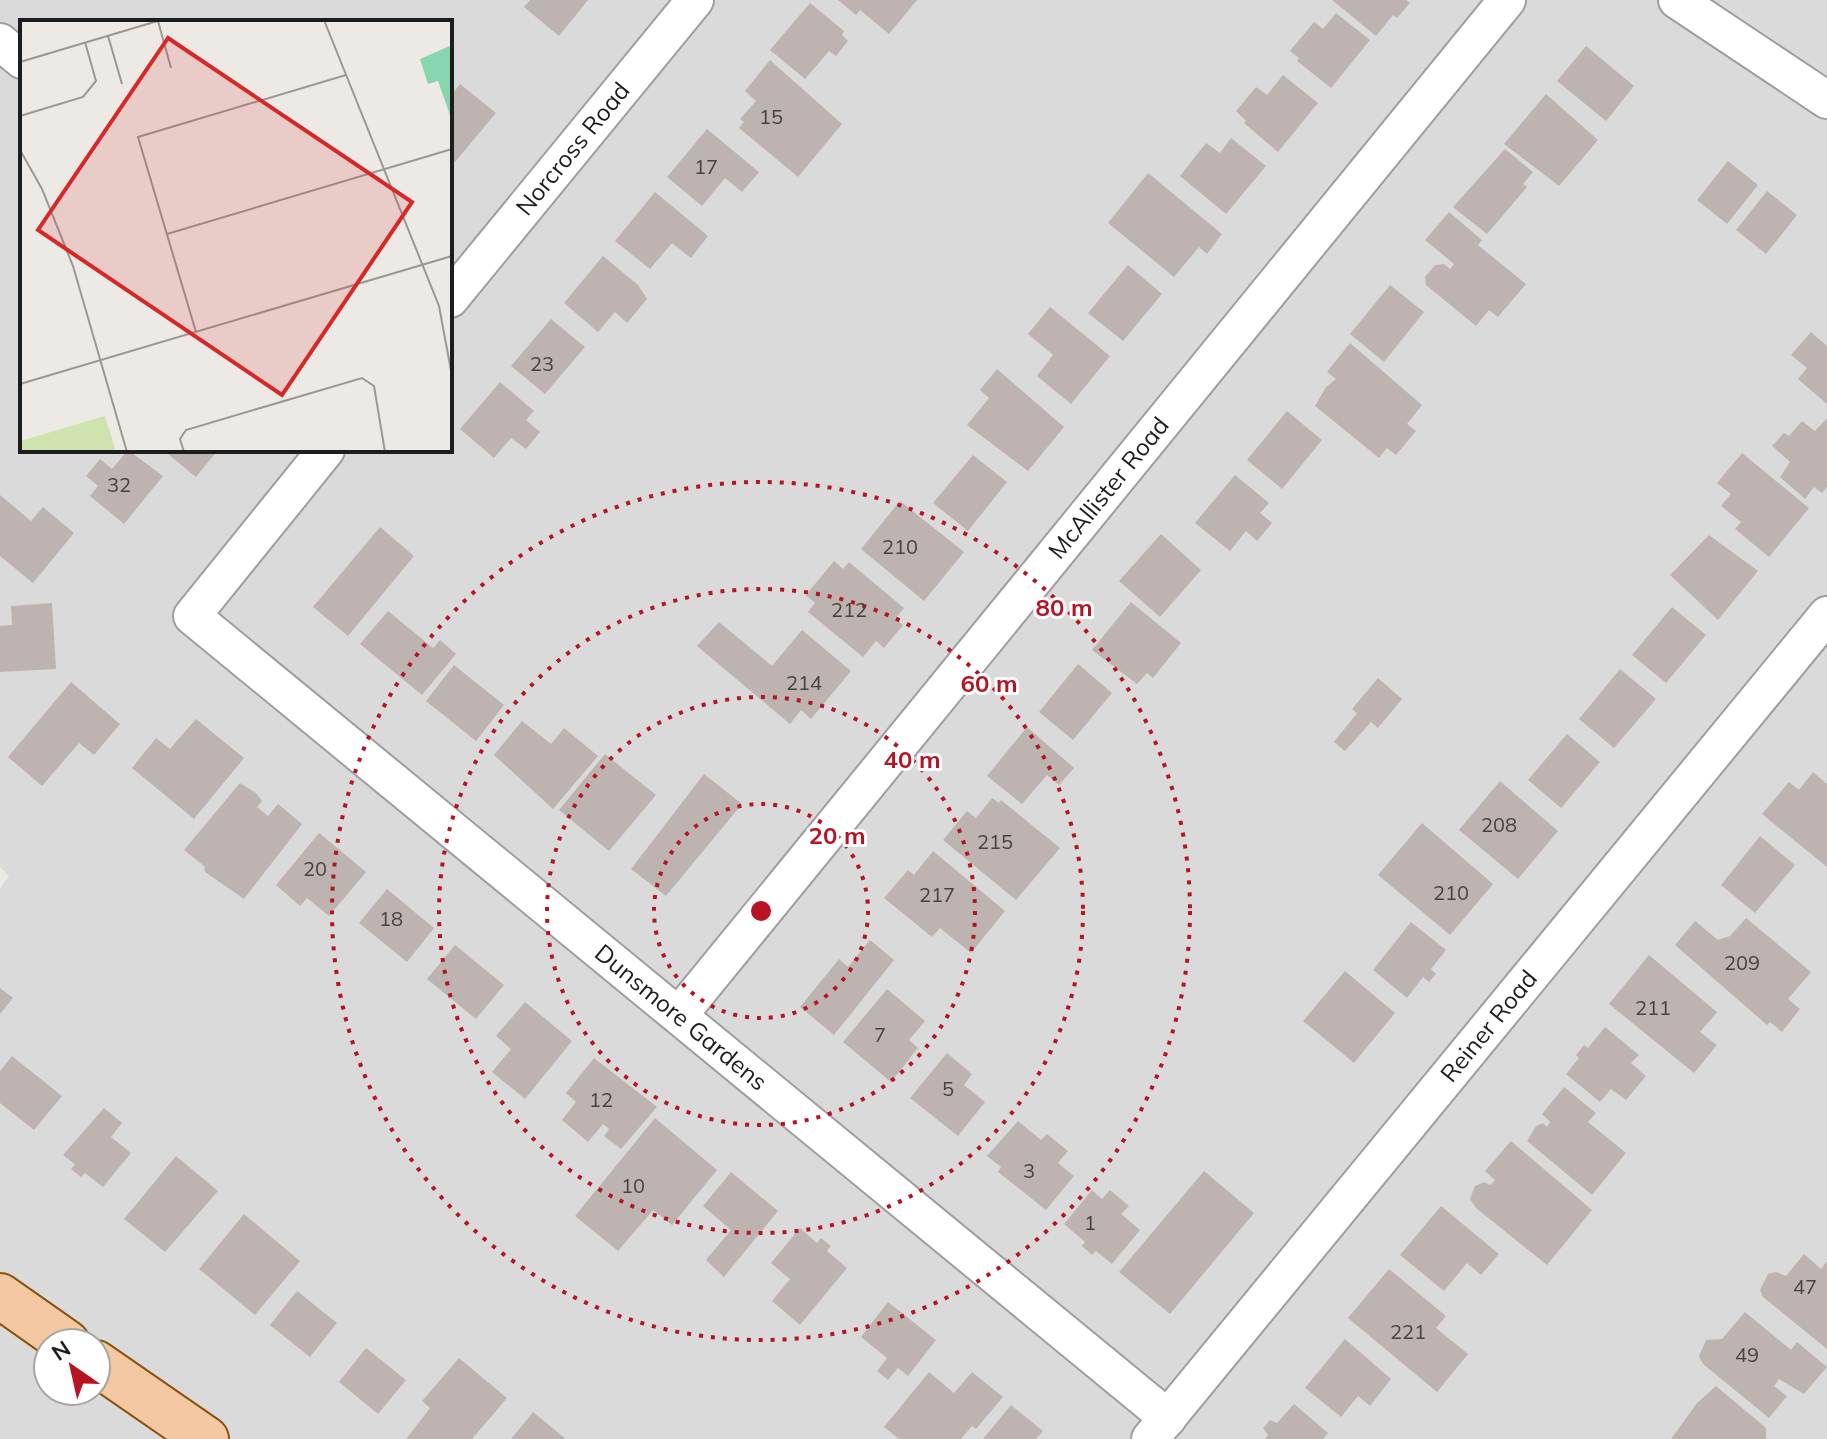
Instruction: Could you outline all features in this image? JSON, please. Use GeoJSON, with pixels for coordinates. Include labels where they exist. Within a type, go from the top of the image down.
{"type":"FeatureCollection","features":[{"type":"Feature","properties":{"kind":"main road"},"geometry":{"type":"LineString","coordinates":[[0,1296],[44,1327]]}},
{"type":"Feature","properties":{"kind":"main road"},"geometry":{"type":"LineString","coordinates":[[112,1374],[206,1439]]}},
{"type":"Feature","properties":{"kind":"street","name":"Norcross Road"},"geometry":{"type":"LineString","coordinates":[[452,297],[695,0]]}},
{"type":"Feature","properties":{"kind":"street","name":"McAllister Road"},"geometry":{"type":"LineString","coordinates":[[679,1015],[1507,0]]}},
{"type":"Feature","properties":{"kind":"street"},"geometry":{"type":"LineString","coordinates":[[1677,0],[1827,100]]}},
{"type":"Feature","properties":{"kind":"street"},"geometry":{"type":"LineString","coordinates":[[0,42],[20,58]]}},
{"type":"Feature","properties":{"kind":"street","name":"Dunsmore Gardens"},"geometry":{"type":"LineString","coordinates":[[324,452],[192,616],[679,1015],[1159,1429]]}},
{"type":"Feature","properties":{"kind":"street","name":"Reiner Road"},"geometry":{"type":"LineString","coordinates":[[1159,1429],[1827,615]]}},
{"type":"Feature","properties":{"kind":"shaded area"},"geometry":{"type":"Polygon","coordinates":[[[0,0],[1827,0],[1827,1439],[0,1439],[0,889],[9,876],[0,867],[0,0]]]}},
{"type":"Feature","properties":{"kind":"building"},"geometry":{"type":"Polygon","coordinates":[[[530,0],[588,0],[559,36],[524,7],[530,0]]]}},
{"type":"Feature","properties":{"kind":"building"},"geometry":{"type":"Polygon","coordinates":[[[838,0],[917,0],[889,34],[860,10],[856,15],[838,0]]]}},
{"type":"Feature","properties":{"kind":"building"},"geometry":{"type":"Polygon","coordinates":[[[1332,0],[1406,0],[1410,3],[1397,18],[1393,15],[1376,36],[1332,0]]]}},
{"type":"Feature","properties":{"kind":"building"},"geometry":{"type":"Polygon","coordinates":[[[810,3],[844,31],[842,35],[848,41],[836,56],[829,51],[805,79],[770,50],[810,3]]]}},
{"type":"Feature","properties":{"kind":"building"},"geometry":{"type":"Polygon","coordinates":[[[1336,13],[1370,40],[1331,88],[1297,61],[1299,58],[1290,51],[1314,22],[1323,29],[1336,13]]]}},
{"type":"Feature","properties":{"kind":"building"},"geometry":{"type":"Polygon","coordinates":[[[1586,46],[1634,86],[1606,121],[1557,81],[1586,46]]]}},
{"type":"Feature","properties":{"kind":"building"},"geometry":{"type":"Polygon","coordinates":[[[770,60],[842,124],[798,177],[739,128],[744,122],[740,119],[756,101],[745,91],[770,60]]]}},
{"type":"Feature","properties":{"kind":"building"},"geometry":{"type":"Polygon","coordinates":[[[1283,75],[1318,103],[1278,152],[1244,123],[1246,121],[1236,111],[1256,87],[1267,95],[1283,75]]]}},
{"type":"Feature","properties":{"kind":"building"},"geometry":{"type":"Polygon","coordinates":[[[460,84],[496,113],[455,162],[452,160],[452,94],[460,84]]]}},
{"type":"Feature","properties":{"kind":"building"},"geometry":{"type":"Polygon","coordinates":[[[1546,94],[1598,140],[1559,186],[1504,144],[1546,94]]]}},
{"type":"Feature","properties":{"kind":"building"},"geometry":{"type":"Polygon","coordinates":[[[707,129],[759,172],[742,192],[725,178],[702,206],[667,177],[707,129]]]}},
{"type":"Feature","properties":{"kind":"building"},"geometry":{"type":"Polygon","coordinates":[[[1231,138],[1266,166],[1226,214],[1180,176],[1206,143],[1220,153],[1231,138]]]}},
{"type":"Feature","properties":{"kind":"building"},"geometry":{"type":"Polygon","coordinates":[[[1505,149],[1533,172],[1523,184],[1527,187],[1487,234],[1453,207],[1505,149]]]}},
{"type":"Feature","properties":{"kind":"building"},"geometry":{"type":"Polygon","coordinates":[[[1728,161],[1758,185],[1727,224],[1697,200],[1728,161]]]}},
{"type":"Feature","properties":{"kind":"building"},"geometry":{"type":"Polygon","coordinates":[[[1148,173],[1222,234],[1207,254],[1199,247],[1174,277],[1108,223],[1148,173]]]}},
{"type":"Feature","properties":{"kind":"building"},"geometry":{"type":"Polygon","coordinates":[[[1767,191],[1797,215],[1766,254],[1736,230],[1767,191]]]}},
{"type":"Feature","properties":{"kind":"building"},"geometry":{"type":"Polygon","coordinates":[[[655,192],[708,236],[691,258],[672,243],[650,269],[615,241],[655,192]]]}},
{"type":"Feature","properties":{"kind":"building"},"geometry":{"type":"Polygon","coordinates":[[[1449,212],[1482,240],[1478,245],[1526,284],[1498,317],[1489,310],[1476,326],[1426,285],[1425,277],[1435,265],[1444,264],[1450,269],[1454,264],[1425,240],[1449,212]]]}},
{"type":"Feature","properties":{"kind":"building"},"geometry":{"type":"Polygon","coordinates":[[[603,256],[638,285],[647,299],[627,323],[615,312],[598,332],[564,303],[603,256]]]}},
{"type":"Feature","properties":{"kind":"building"},"geometry":{"type":"Polygon","coordinates":[[[1128,265],[1162,294],[1123,341],[1088,313],[1128,265]]]}},
{"type":"Feature","properties":{"kind":"building"},"geometry":{"type":"Polygon","coordinates":[[[1390,285],[1424,312],[1384,362],[1350,334],[1390,285]]]}},
{"type":"Feature","properties":{"kind":"building"},"geometry":{"type":"Polygon","coordinates":[[[1050,307],[1110,356],[1071,404],[1037,376],[1053,355],[1028,334],[1050,307]]]}},
{"type":"Feature","properties":{"kind":"building"},"geometry":{"type":"Polygon","coordinates":[[[551,319],[585,347],[545,394],[511,366],[551,319]]]}},
{"type":"Feature","properties":{"kind":"building"},"geometry":{"type":"Polygon","coordinates":[[[1811,332],[1827,346],[1827,404],[1798,379],[1807,368],[1791,355],[1811,332]]]}},
{"type":"Feature","properties":{"kind":"building"},"geometry":{"type":"Polygon","coordinates":[[[1350,343],[1422,405],[1407,424],[1416,431],[1396,455],[1387,448],[1379,458],[1315,406],[1326,387],[1336,379],[1327,372],[1350,343]]]}},
{"type":"Feature","properties":{"kind":"building"},"geometry":{"type":"Polygon","coordinates":[[[997,369],[1064,427],[1028,471],[967,425],[989,398],[980,390],[997,369]]]}},
{"type":"Feature","properties":{"kind":"building"},"geometry":{"type":"Polygon","coordinates":[[[500,382],[534,411],[526,420],[540,432],[526,449],[511,438],[494,458],[460,429],[500,382]]]}},
{"type":"Feature","properties":{"kind":"building"},"geometry":{"type":"Polygon","coordinates":[[[1287,411],[1322,440],[1282,489],[1247,460],[1287,411]]]}},
{"type":"Feature","properties":{"kind":"building"},"geometry":{"type":"Polygon","coordinates":[[[1827,418],[1827,487],[1822,493],[1814,487],[1805,499],[1780,477],[1790,462],[1772,446],[1784,433],[1789,436],[1802,421],[1815,431],[1827,418]]]}},
{"type":"Feature","properties":{"kind":"building"},"geometry":{"type":"Polygon","coordinates":[[[126,452],[131,452],[163,476],[124,524],[90,496],[98,486],[86,476],[100,459],[112,469],[126,452]]]}},
{"type":"Feature","properties":{"kind":"building"},"geometry":{"type":"Polygon","coordinates":[[[165,452],[216,452],[196,477],[165,452]]]}},
{"type":"Feature","properties":{"kind":"building"},"geometry":{"type":"Polygon","coordinates":[[[1742,453],[1809,508],[1769,557],[1735,529],[1741,522],[1721,506],[1731,494],[1717,483],[1742,453]]]}},
{"type":"Feature","properties":{"kind":"building"},"geometry":{"type":"Polygon","coordinates":[[[973,455],[1007,482],[968,531],[933,503],[973,455]]]}},
{"type":"Feature","properties":{"kind":"building"},"geometry":{"type":"Polygon","coordinates":[[[1235,475],[1269,503],[1260,513],[1272,523],[1257,541],[1246,531],[1230,551],[1195,523],[1235,475]]]}},
{"type":"Feature","properties":{"kind":"building"},"geometry":{"type":"Polygon","coordinates":[[[0,495],[31,521],[43,507],[74,533],[33,583],[0,556],[0,495]]]}},
{"type":"Feature","properties":{"kind":"building"},"geometry":{"type":"Polygon","coordinates":[[[900,501],[964,552],[924,601],[861,549],[900,501]]]}},
{"type":"Feature","properties":{"kind":"building"},"geometry":{"type":"Polygon","coordinates":[[[380,527],[414,556],[348,636],[313,607],[380,527]]]}},
{"type":"Feature","properties":{"kind":"building"},"geometry":{"type":"Polygon","coordinates":[[[1161,534],[1201,570],[1160,617],[1119,581],[1161,534]]]}},
{"type":"Feature","properties":{"kind":"building"},"geometry":{"type":"Polygon","coordinates":[[[1709,535],[1758,571],[1718,620],[1670,575],[1709,535]]]}},
{"type":"Feature","properties":{"kind":"building"},"geometry":{"type":"Polygon","coordinates":[[[834,561],[843,569],[849,562],[904,608],[895,619],[903,625],[884,648],[876,641],[863,657],[808,612],[815,603],[806,595],[834,561]]]}},
{"type":"Feature","properties":{"kind":"building"},"geometry":{"type":"Polygon","coordinates":[[[1131,602],[1181,643],[1153,678],[1147,673],[1137,684],[1092,650],[1131,602]]]}},
{"type":"Feature","properties":{"kind":"building"},"geometry":{"type":"Polygon","coordinates":[[[52,603],[56,669],[0,672],[0,626],[12,625],[11,606],[52,603]]]}},
{"type":"Feature","properties":{"kind":"building"},"geometry":{"type":"Polygon","coordinates":[[[1672,607],[1706,635],[1666,683],[1632,655],[1672,607]]]}},
{"type":"Feature","properties":{"kind":"building"},"geometry":{"type":"Polygon","coordinates":[[[388,611],[433,648],[440,640],[456,654],[422,695],[360,644],[388,611]]]}},
{"type":"Feature","properties":{"kind":"building"},"geometry":{"type":"Polygon","coordinates":[[[719,622],[772,666],[802,630],[851,671],[811,719],[801,710],[790,724],[697,646],[719,622]]]}},
{"type":"Feature","properties":{"kind":"building"},"geometry":{"type":"Polygon","coordinates":[[[1078,664],[1112,693],[1073,740],[1039,712],[1078,664]]]}},
{"type":"Feature","properties":{"kind":"building"},"geometry":{"type":"Polygon","coordinates":[[[454,665],[504,705],[476,741],[426,701],[454,665]]]}},
{"type":"Feature","properties":{"kind":"building"},"geometry":{"type":"Polygon","coordinates":[[[1620,669],[1656,699],[1614,748],[1579,719],[1620,669]]]}},
{"type":"Feature","properties":{"kind":"building"},"geometry":{"type":"Polygon","coordinates":[[[1378,678],[1402,699],[1378,728],[1371,722],[1345,751],[1334,742],[1357,713],[1352,709],[1378,678]]]}},
{"type":"Feature","properties":{"kind":"building"},"geometry":{"type":"Polygon","coordinates":[[[71,682],[120,724],[94,755],[79,743],[42,786],[8,757],[71,682]]]}},
{"type":"Feature","properties":{"kind":"building"},"geometry":{"type":"Polygon","coordinates":[[[196,719],[244,758],[194,819],[132,768],[156,738],[170,749],[196,719]]]}},
{"type":"Feature","properties":{"kind":"building"},"geometry":{"type":"Polygon","coordinates":[[[522,721],[551,744],[564,728],[598,756],[553,809],[494,755],[522,721]]]}},
{"type":"Feature","properties":{"kind":"building"},"geometry":{"type":"Polygon","coordinates":[[[1027,727],[1074,768],[1059,785],[1047,775],[1022,804],[987,776],[1027,727]]]}},
{"type":"Feature","properties":{"kind":"building"},"geometry":{"type":"Polygon","coordinates":[[[1567,734],[1600,762],[1561,808],[1528,780],[1567,734]]]}},
{"type":"Feature","properties":{"kind":"building"},"geometry":{"type":"Polygon","coordinates":[[[605,754],[656,795],[609,851],[559,810],[605,754]]]}},
{"type":"Feature","properties":{"kind":"building"},"geometry":{"type":"Polygon","coordinates":[[[1813,772],[1827,784],[1827,867],[1762,814],[1789,782],[1799,790],[1813,772]]]}},
{"type":"Feature","properties":{"kind":"building"},"geometry":{"type":"Polygon","coordinates":[[[704,774],[742,804],[666,896],[631,869],[704,774]]]}},
{"type":"Feature","properties":{"kind":"building"},"geometry":{"type":"Polygon","coordinates":[[[1500,781],[1558,831],[1518,879],[1459,830],[1500,781]]]}},
{"type":"Feature","properties":{"kind":"building"},"geometry":{"type":"Polygon","coordinates":[[[240,783],[256,793],[262,801],[257,807],[268,816],[278,804],[302,824],[244,899],[205,872],[204,866],[184,850],[240,783]]]}},
{"type":"Feature","properties":{"kind":"building"},"geometry":{"type":"Polygon","coordinates":[[[992,798],[999,803],[1001,800],[1060,848],[1016,900],[943,840],[967,811],[976,818],[992,798]]]}},
{"type":"Feature","properties":{"kind":"building"},"geometry":{"type":"Polygon","coordinates":[[[1422,823],[1493,884],[1450,935],[1378,875],[1422,823]]]}},
{"type":"Feature","properties":{"kind":"building"},"geometry":{"type":"Polygon","coordinates":[[[319,833],[366,872],[329,916],[307,898],[300,906],[276,885],[319,833]]]}},
{"type":"Feature","properties":{"kind":"building"},"geometry":{"type":"Polygon","coordinates":[[[1760,836],[1795,865],[1755,913],[1721,885],[1760,836]]]}},
{"type":"Feature","properties":{"kind":"building"},"geometry":{"type":"Polygon","coordinates":[[[933,851],[1005,911],[971,953],[940,928],[932,937],[884,898],[908,870],[914,875],[933,851]]]}},
{"type":"Feature","properties":{"kind":"building"},"geometry":{"type":"Polygon","coordinates":[[[387,889],[434,928],[407,962],[359,923],[387,889]]]}},
{"type":"Feature","properties":{"kind":"building"},"geometry":{"type":"Polygon","coordinates":[[[1746,918],[1811,972],[1788,999],[1800,1009],[1782,1032],[1770,1022],[1767,1025],[1675,945],[1695,921],[1718,940],[1730,936],[1746,918]]]}},
{"type":"Feature","properties":{"kind":"building"},"geometry":{"type":"Polygon","coordinates":[[[1411,922],[1446,950],[1431,969],[1436,974],[1429,982],[1423,977],[1407,998],[1373,970],[1411,922]]]}},
{"type":"Feature","properties":{"kind":"building"},"geometry":{"type":"Polygon","coordinates":[[[870,940],[894,960],[834,1035],[800,1007],[839,959],[848,967],[870,940]]]}},
{"type":"Feature","properties":{"kind":"building"},"geometry":{"type":"Polygon","coordinates":[[[455,945],[504,985],[476,1019],[427,979],[455,945]]]}},
{"type":"Feature","properties":{"kind":"building"},"geometry":{"type":"Polygon","coordinates":[[[1649,955],[1717,1012],[1700,1032],[1717,1045],[1694,1073],[1609,1004],[1649,955]]]}},
{"type":"Feature","properties":{"kind":"building"},"geometry":{"type":"Polygon","coordinates":[[[1345,971],[1395,1013],[1354,1063],[1303,1021],[1345,971]]]}},
{"type":"Feature","properties":{"kind":"building"},"geometry":{"type":"Polygon","coordinates":[[[0,988],[13,998],[0,1014],[0,988]]]}},
{"type":"Feature","properties":{"kind":"building"},"geometry":{"type":"Polygon","coordinates":[[[887,989],[925,1021],[909,1040],[918,1048],[891,1082],[843,1042],[887,989]]]}},
{"type":"Feature","properties":{"kind":"building"},"geometry":{"type":"Polygon","coordinates":[[[525,1002],[572,1041],[525,1099],[492,1072],[511,1049],[496,1036],[525,1002]]]}},
{"type":"Feature","properties":{"kind":"building"},"geometry":{"type":"Polygon","coordinates":[[[1605,1027],[1639,1055],[1631,1063],[1646,1076],[1626,1100],[1611,1089],[1600,1102],[1566,1074],[1579,1058],[1576,1055],[1584,1045],[1588,1048],[1605,1027]]]}},
{"type":"Feature","properties":{"kind":"building"},"geometry":{"type":"Polygon","coordinates":[[[947,1053],[972,1074],[964,1085],[985,1102],[958,1136],[910,1098],[947,1053]]]}},
{"type":"Feature","properties":{"kind":"building"},"geometry":{"type":"Polygon","coordinates":[[[12,1056],[62,1096],[34,1130],[0,1103],[0,1071],[12,1056]]]}},
{"type":"Feature","properties":{"kind":"building"},"geometry":{"type":"Polygon","coordinates":[[[594,1058],[657,1107],[621,1149],[604,1136],[609,1129],[603,1124],[588,1142],[562,1120],[576,1102],[566,1093],[594,1058]]]}},
{"type":"Feature","properties":{"kind":"building"},"geometry":{"type":"Polygon","coordinates":[[[1564,1087],[1596,1113],[1588,1122],[1626,1153],[1592,1195],[1527,1141],[1536,1126],[1543,1123],[1547,1127],[1550,1122],[1542,1114],[1564,1087]]]}},
{"type":"Feature","properties":{"kind":"building"},"geometry":{"type":"Polygon","coordinates":[[[104,1108],[122,1123],[111,1137],[131,1153],[103,1187],[85,1173],[81,1177],[71,1169],[75,1164],[63,1155],[104,1108]]]}},
{"type":"Feature","properties":{"kind":"building"},"geometry":{"type":"Polygon","coordinates":[[[655,1118],[717,1170],[672,1225],[653,1210],[618,1251],[575,1216],[655,1118]]]}},
{"type":"Feature","properties":{"kind":"building"},"geometry":{"type":"Polygon","coordinates":[[[1018,1121],[1041,1140],[1047,1134],[1068,1151],[1058,1163],[1074,1176],[1046,1210],[998,1172],[1001,1167],[987,1156],[1018,1121]]]}},
{"type":"Feature","properties":{"kind":"building"},"geometry":{"type":"Polygon","coordinates":[[[1511,1141],[1592,1210],[1547,1265],[1476,1208],[1470,1199],[1475,1186],[1484,1182],[1490,1185],[1495,1180],[1485,1171],[1511,1141]]]}},
{"type":"Feature","properties":{"kind":"building"},"geometry":{"type":"Polygon","coordinates":[[[176,1156],[218,1191],[165,1252],[124,1219],[176,1156]]]}},
{"type":"Feature","properties":{"kind":"building"},"geometry":{"type":"Polygon","coordinates":[[[1204,1171],[1254,1213],[1170,1314],[1119,1272],[1204,1171]]]}},
{"type":"Feature","properties":{"kind":"building"},"geometry":{"type":"Polygon","coordinates":[[[731,1172],[778,1211],[724,1277],[706,1260],[731,1230],[703,1206],[731,1172]]]}},
{"type":"Feature","properties":{"kind":"building"},"geometry":{"type":"Polygon","coordinates":[[[1092,1190],[1102,1199],[1110,1190],[1129,1206],[1121,1214],[1140,1230],[1112,1264],[1096,1251],[1092,1255],[1082,1246],[1085,1242],[1064,1224],[1092,1190]]]}},
{"type":"Feature","properties":{"kind":"building"},"geometry":{"type":"Polygon","coordinates":[[[1441,1206],[1499,1254],[1481,1275],[1467,1263],[1444,1291],[1400,1255],[1441,1206]]]}},
{"type":"Feature","properties":{"kind":"building"},"geometry":{"type":"Polygon","coordinates":[[[244,1214],[300,1261],[255,1315],[199,1269],[244,1214]]]}},
{"type":"Feature","properties":{"kind":"building"},"geometry":{"type":"Polygon","coordinates":[[[800,1228],[817,1243],[821,1238],[831,1246],[827,1251],[847,1268],[800,1325],[772,1301],[790,1279],[771,1263],[800,1228]]]}},
{"type":"Feature","properties":{"kind":"building"},"geometry":{"type":"Polygon","coordinates":[[[1804,1254],[1821,1269],[1827,1261],[1827,1349],[1763,1297],[1760,1290],[1768,1274],[1776,1272],[1786,1276],[1804,1254]]]}},
{"type":"Feature","properties":{"kind":"building"},"geometry":{"type":"Polygon","coordinates":[[[1389,1269],[1446,1316],[1436,1328],[1468,1354],[1437,1392],[1348,1318],[1389,1269]]]}},
{"type":"Feature","properties":{"kind":"building"},"geometry":{"type":"Polygon","coordinates":[[[297,1291],[337,1323],[310,1357],[270,1325],[297,1291]]]}},
{"type":"Feature","properties":{"kind":"building"},"geometry":{"type":"Polygon","coordinates":[[[888,1302],[936,1340],[908,1376],[898,1368],[888,1380],[877,1371],[887,1358],[861,1337],[888,1302]]]}},
{"type":"Feature","properties":{"kind":"building"},"geometry":{"type":"Polygon","coordinates":[[[1745,1312],[1791,1350],[1797,1342],[1827,1367],[1804,1394],[1779,1379],[1774,1386],[1787,1396],[1769,1418],[1703,1364],[1699,1356],[1706,1340],[1722,1339],[1745,1312]]]}},
{"type":"Feature","properties":{"kind":"building"},"geometry":{"type":"Polygon","coordinates":[[[1345,1339],[1391,1379],[1370,1406],[1358,1396],[1341,1417],[1305,1388],[1345,1339]]]}},
{"type":"Feature","properties":{"kind":"building"},"geometry":{"type":"Polygon","coordinates":[[[366,1348],[406,1380],[378,1414],[339,1382],[366,1348]]]}},
{"type":"Feature","properties":{"kind":"building"},"geometry":{"type":"Polygon","coordinates":[[[459,1358],[507,1398],[472,1439],[406,1439],[430,1408],[422,1401],[459,1358]]]}},
{"type":"Feature","properties":{"kind":"building"},"geometry":{"type":"Polygon","coordinates":[[[929,1372],[954,1393],[972,1372],[1003,1397],[976,1429],[972,1426],[961,1439],[899,1439],[884,1427],[929,1372]]]}},
{"type":"Feature","properties":{"kind":"building"},"geometry":{"type":"Polygon","coordinates":[[[1716,1386],[1766,1428],[1766,1439],[1671,1439],[1697,1403],[1716,1386]]]}},
{"type":"Feature","properties":{"kind":"building"},"geometry":{"type":"Polygon","coordinates":[[[1294,1404],[1328,1433],[1323,1439],[1265,1439],[1268,1435],[1263,1428],[1270,1420],[1277,1423],[1294,1404]]]}},
{"type":"Feature","properties":{"kind":"building"},"geometry":{"type":"Polygon","coordinates":[[[1011,1405],[1043,1431],[1036,1439],[983,1439],[1011,1405]]]}},
{"type":"Feature","properties":{"kind":"building"},"geometry":{"type":"Polygon","coordinates":[[[533,1412],[566,1439],[511,1439],[533,1412]]]}}]}
